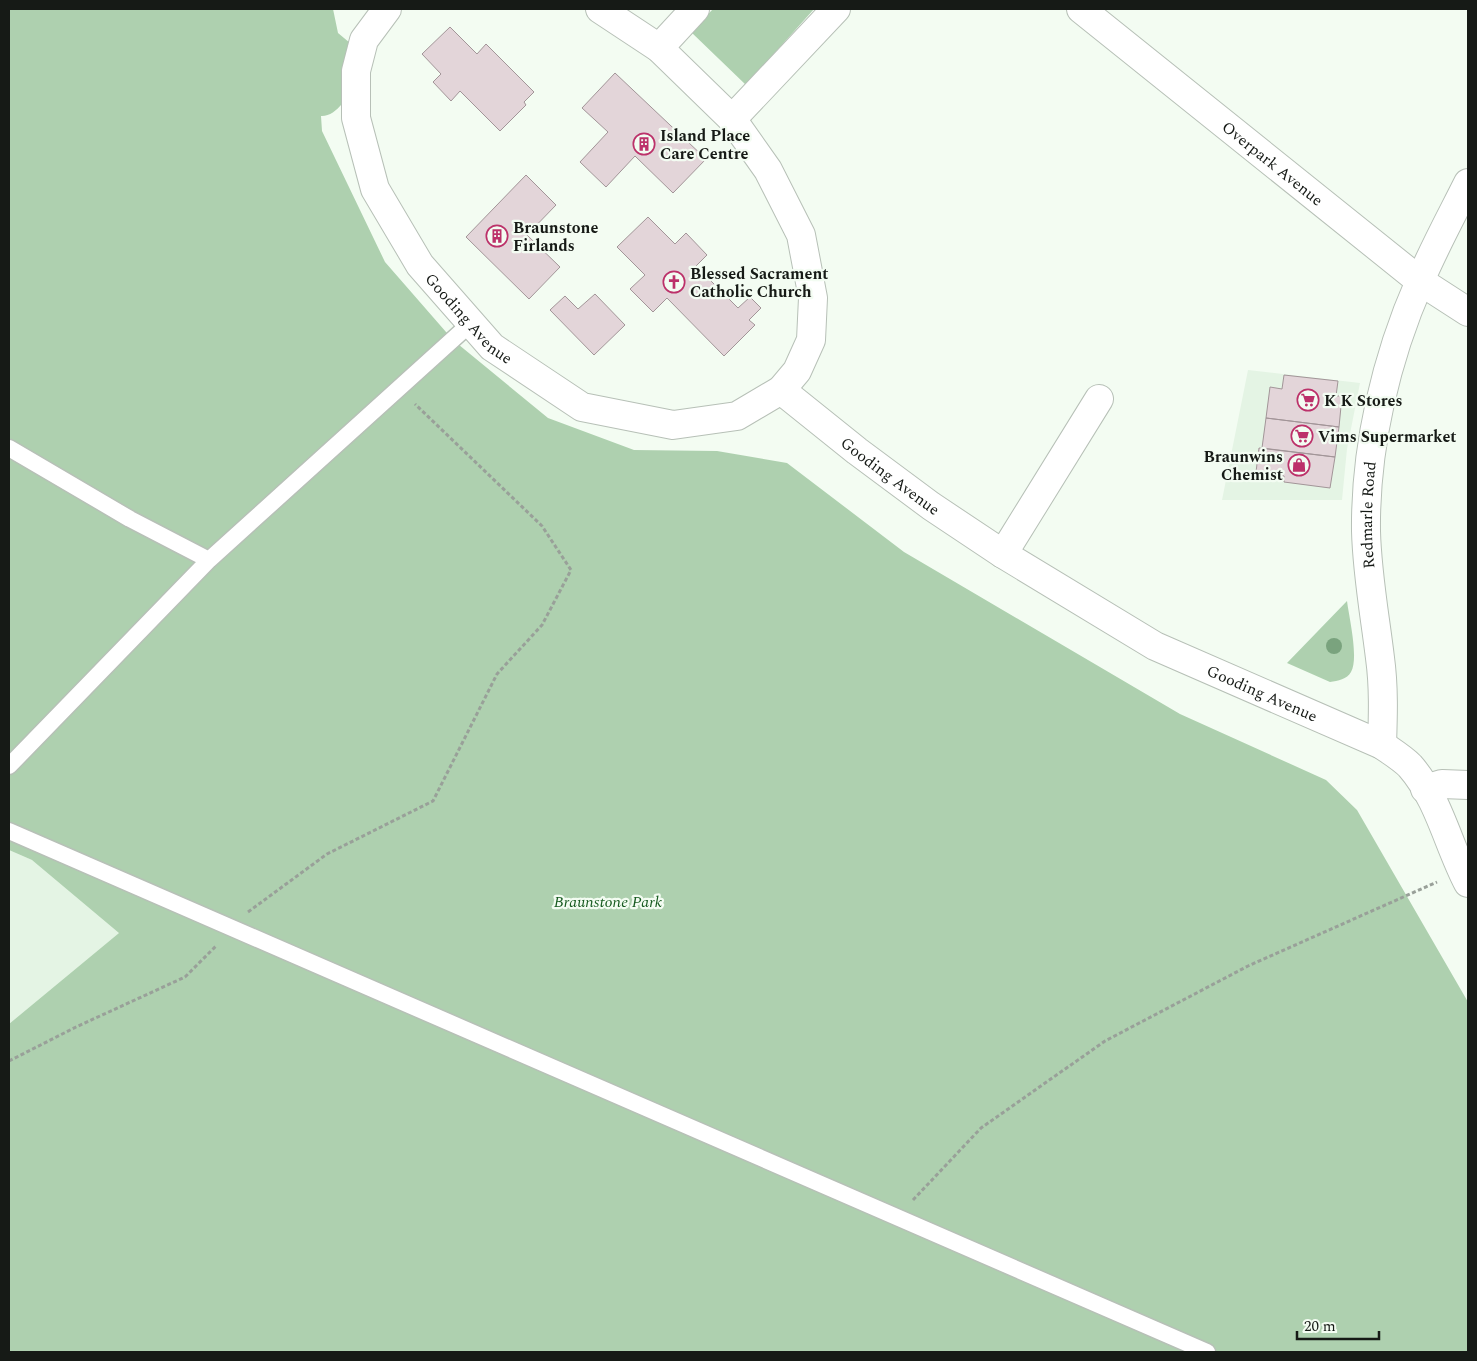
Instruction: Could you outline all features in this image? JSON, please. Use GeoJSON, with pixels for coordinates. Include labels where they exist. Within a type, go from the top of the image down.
{"type":"FeatureCollection","features":[{"type":"Feature","properties":{"kind":"street","name":"Gooding Avenue"},"geometry":{"type":"LineString","coordinates":[[387,9],[364,40],[356,71],[356,118],[375,189],[420,265],[492,347],[582,406],[673,425],[736,416],[782,390],[797,370],[812,340],[811,289],[801,235],[768,170],[732,119],[659,48],[600,9]]}},
{"type":"Feature","properties":{"kind":"street"},"geometry":{"type":"LineString","coordinates":[[659,48],[695,9]]}},
{"type":"Feature","properties":{"kind":"street"},"geometry":{"type":"LineString","coordinates":[[732,119],[836,9]]}},
{"type":"Feature","properties":{"kind":"street","name":"Overpark Avenue"},"geometry":{"type":"LineString","coordinates":[[1081,9],[1420,281],[1468,312]]}},
{"type":"Feature","properties":{"kind":"street","name":"Redmarle Road"},"geometry":{"type":"LineString","coordinates":[[1382,745],[1380,659],[1369,577],[1366,530],[1368,484],[1385,384],[1400,334],[1420,281],[1468,183]]}},
{"type":"Feature","properties":{"kind":"street","name":"Gooding Avenue"},"geometry":{"type":"LineString","coordinates":[[782,390],[857,451],[924,500],[1003,554],[1155,646],[1382,745],[1408,765],[1425,789],[1465,877]]}},
{"type":"Feature","properties":{"kind":"street"},"geometry":{"type":"LineString","coordinates":[[1003,554],[1099,399]]}},
{"type":"Feature","properties":{"kind":"street"},"geometry":{"type":"LineString","coordinates":[[1425,789],[1442,784],[1468,785]]}},
{"type":"Feature","properties":{"kind":"lane"},"geometry":{"type":"LineString","coordinates":[[9,766],[209,560],[471,323]]}},
{"type":"Feature","properties":{"kind":"lane"},"geometry":{"type":"LineString","coordinates":[[9,448],[130,519],[209,560]]}},
{"type":"Feature","properties":{"kind":"lane"},"geometry":{"type":"LineString","coordinates":[[9,831],[1207,1352]]}},
{"type":"Feature","properties":{"kind":"path"},"geometry":{"type":"LineString","coordinates":[[9,1061],[76,1027],[185,977],[234,929],[253,906],[327,854],[433,801],[497,674],[542,626],[570,570],[542,526],[398,388]]}},
{"type":"Feature","properties":{"kind":"path"},"geometry":{"type":"LineString","coordinates":[[897,1217],[981,1128],[1105,1042],[1248,966],[1465,877]]}},
{"type":"Feature","properties":{"kind":"shaded area"},"geometry":{"type":"Polygon","coordinates":[[[1248,370],[1360,383],[1347,449],[1342,500],[1222,500],[1248,370]]]}},
{"type":"Feature","properties":{"kind":"shaded area"},"geometry":{"type":"Polygon","coordinates":[[[9,850],[147,910],[9,1024],[9,850]]]}},
{"type":"Feature","properties":{"kind":"green space","name":"Braunstone Park"},"geometry":{"type":"Polygon","coordinates":[[[9,9],[333,9],[338,33],[350,43],[357,83],[337,109],[332,113],[321,116],[322,131],[385,262],[453,340],[548,418],[634,450],[717,451],[787,463],[904,552],[1180,714],[1326,780],[1357,810],[1468,1002],[1468,1352],[9,1352],[9,1024],[119,933],[32,860],[9,850],[9,9]]]}},
{"type":"Feature","properties":{"kind":"green space"},"geometry":{"type":"Polygon","coordinates":[[[713,9],[814,9],[746,85],[691,32],[713,9]]]}},
{"type":"Feature","properties":{"kind":"green space"},"geometry":{"type":"Polygon","coordinates":[[[1347,601],[1354,648],[1351,672],[1342,679],[1330,682],[1287,663],[1347,601]]]}},
{"type":"Feature","properties":{"kind":"building"},"geometry":{"type":"Polygon","coordinates":[[[450,27],[477,54],[486,44],[534,92],[524,102],[526,105],[500,131],[460,91],[451,101],[433,82],[441,74],[422,54],[450,27]]]}},
{"type":"Feature","properties":{"kind":"building","name":"Island Place Care Centre"},"geometry":{"type":"Polygon","coordinates":[[[615,73],[706,159],[673,193],[635,156],[606,187],[580,162],[608,132],[582,108],[615,73]]]}},
{"type":"Feature","properties":{"kind":"building","name":"Braunstone Firlands"},"geometry":{"type":"Polygon","coordinates":[[[526,175],[556,205],[527,235],[560,267],[529,299],[466,237],[526,175]]]}},
{"type":"Feature","properties":{"kind":"building","name":"Blessed Sacrament Catholic Church"},"geometry":{"type":"Polygon","coordinates":[[[648,217],[675,244],[686,233],[707,255],[696,266],[738,308],[750,297],[761,308],[749,320],[755,325],[724,356],[667,298],[653,312],[630,289],[645,275],[617,247],[648,217]]]}},
{"type":"Feature","properties":{"kind":"building"},"geometry":{"type":"Polygon","coordinates":[[[595,294],[625,325],[594,355],[550,310],[565,296],[578,309],[595,294]]]}},
{"type":"Feature","properties":{"kind":"building"},"geometry":{"type":"Polygon","coordinates":[[[1284,375],[1338,381],[1336,396],[1342,396],[1339,427],[1266,418],[1270,387],[1282,389],[1284,375]]]}},
{"type":"Feature","properties":{"kind":"building"},"geometry":{"type":"Polygon","coordinates":[[[1266,418],[1339,427],[1335,457],[1262,448],[1266,418]]]}},
{"type":"Feature","properties":{"kind":"building"},"geometry":{"type":"Polygon","coordinates":[[[1259,448],[1335,457],[1330,488],[1284,482],[1284,476],[1256,472],[1259,448]]]}},
{"type":"Feature","properties":{"kind":"place","name":"Island Place Care Centre"},"geometry":{"type":"Point","coordinates":[644,144]}},
{"type":"Feature","properties":{"kind":"place","name":"Braunstone Firlands"},"geometry":{"type":"Point","coordinates":[497,236]}},
{"type":"Feature","properties":{"kind":"place","name":"Blessed Sacrament Catholic Church"},"geometry":{"type":"Point","coordinates":[674,282]}},
{"type":"Feature","properties":{"kind":"place","name":"K K Stores"},"geometry":{"type":"Point","coordinates":[1308,400]}},
{"type":"Feature","properties":{"kind":"place","name":"Vims Supermarket"},"geometry":{"type":"Point","coordinates":[1302,436]}},
{"type":"Feature","properties":{"kind":"place","name":"Braunwins Chemist"},"geometry":{"type":"Point","coordinates":[1299,465]}}]}
